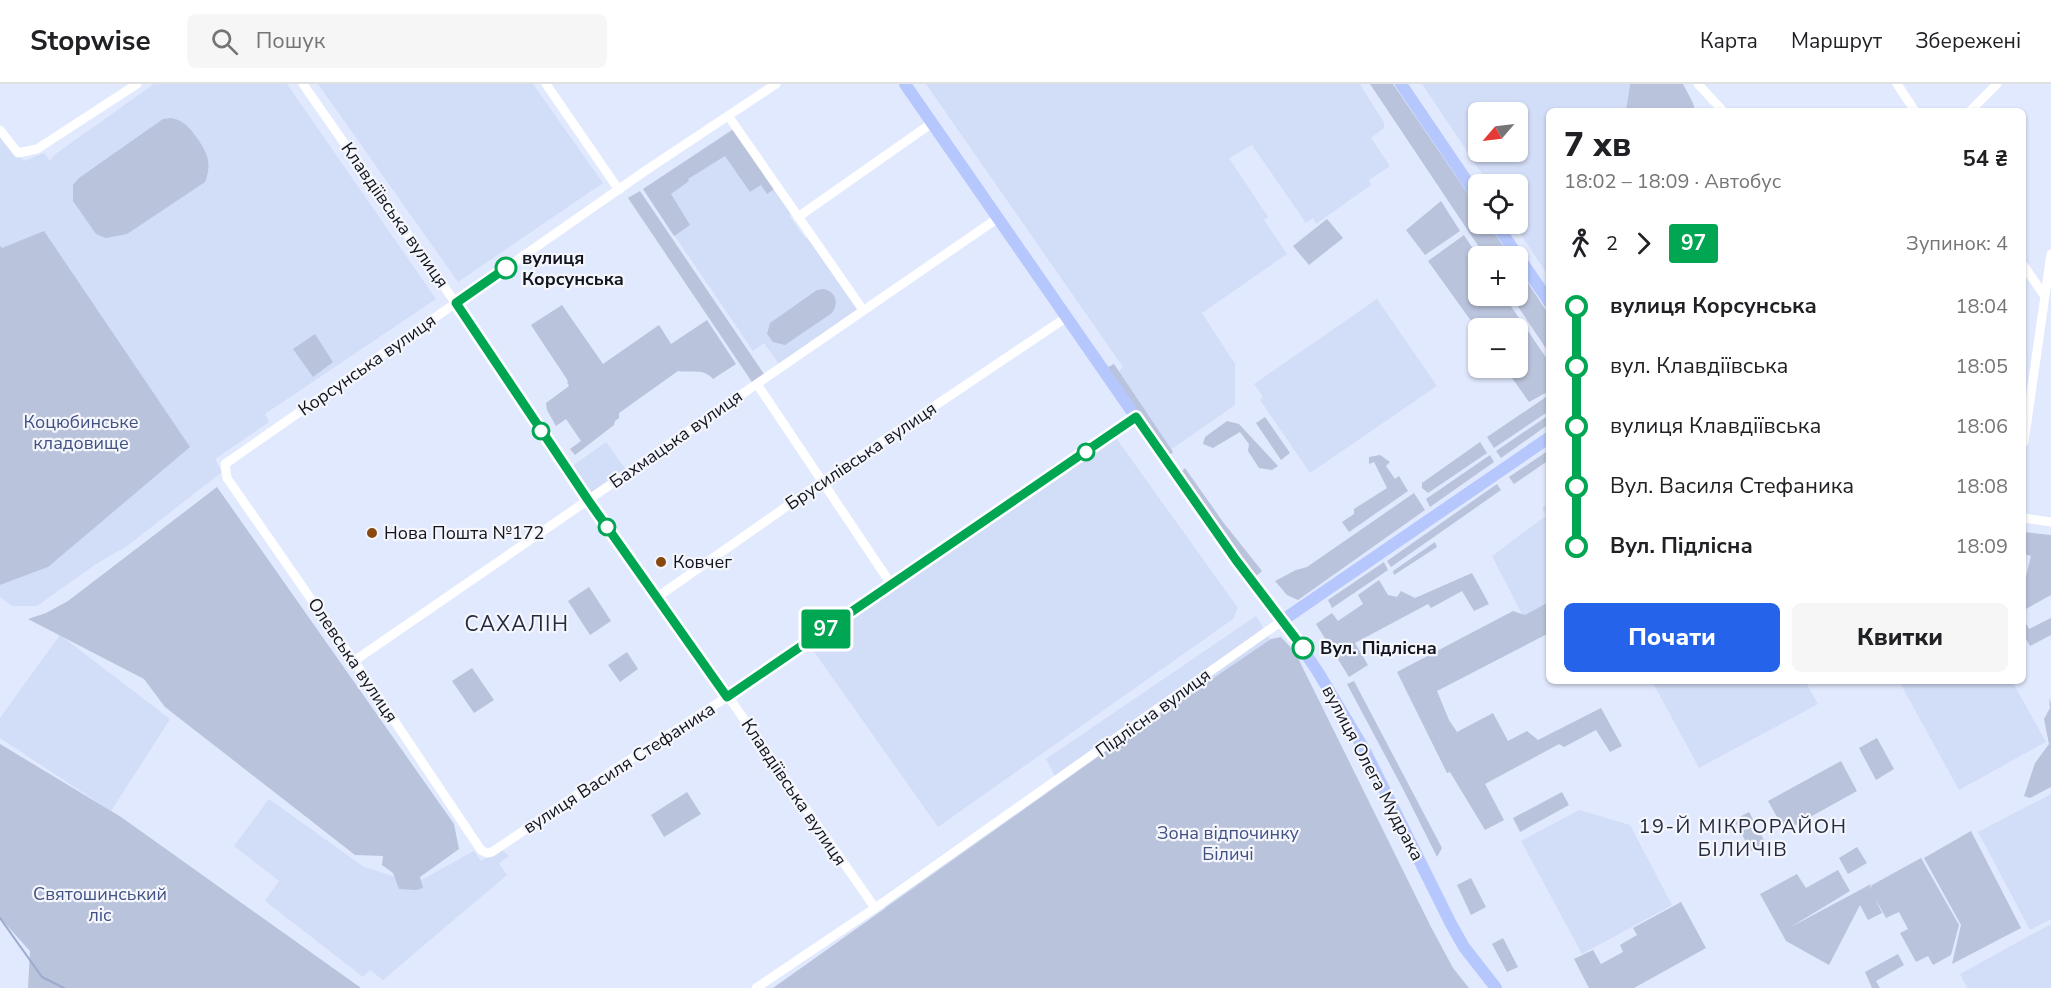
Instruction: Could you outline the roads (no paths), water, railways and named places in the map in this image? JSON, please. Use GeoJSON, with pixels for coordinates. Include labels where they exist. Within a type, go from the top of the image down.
{"type":"FeatureCollection","features":[{"type":"Feature","properties":{"kind":"main road","name":"вулиця Олега Мудрака"},"geometry":{"type":"LineString","coordinates":[[905,84],[1236,560],[1283,620],[1318,672],[1364,749],[1451,924],[1464,947],[1496,988]]}},
{"type":"Feature","properties":{"kind":"main road"},"geometry":{"type":"LineString","coordinates":[[1401,84],[1468,183]]}},
{"type":"Feature","properties":{"kind":"main road"},"geometry":{"type":"LineString","coordinates":[[1503,234],[1546,297]]}},
{"type":"Feature","properties":{"kind":"main road","name":"Підлісна вулиця"},"geometry":{"type":"LineString","coordinates":[[1283,620],[1546,440]]}},
{"type":"Feature","properties":{"kind":"street"},"geometry":{"type":"LineString","coordinates":[[0,130],[18,153],[38,149],[137,84]]}},
{"type":"Feature","properties":{"kind":"street","name":"Клавдіївська вулиця"},"geometry":{"type":"LineString","coordinates":[[303,84],[456,303],[588,500],[875,908]]}},
{"type":"Feature","properties":{"kind":"street"},"geometry":{"type":"LineString","coordinates":[[559,84],[548,87],[619,190]]}},
{"type":"Feature","properties":{"kind":"street","name":"Корсунська вулиця"},"geometry":{"type":"LineString","coordinates":[[225,464],[619,190],[776,84]]}},
{"type":"Feature","properties":{"kind":"street"},"geometry":{"type":"LineString","coordinates":[[1698,84],[1720,108]]}},
{"type":"Feature","properties":{"kind":"street"},"geometry":{"type":"LineString","coordinates":[[1897,84],[1913,108]]}},
{"type":"Feature","properties":{"kind":"street"},"geometry":{"type":"LineString","coordinates":[[1973,108],[1997,84]]}},
{"type":"Feature","properties":{"kind":"street"},"geometry":{"type":"LineString","coordinates":[[729,117],[863,310]]}},
{"type":"Feature","properties":{"kind":"street"},"geometry":{"type":"LineString","coordinates":[[798,217],[932,123]]}},
{"type":"Feature","properties":{"kind":"street","name":"Бахмацька вулиця"},"geometry":{"type":"LineString","coordinates":[[354,661],[998,218]]}},
{"type":"Feature","properties":{"kind":"street"},"geometry":{"type":"LineString","coordinates":[[2026,411],[2028,380],[2051,254]]}},
{"type":"Feature","properties":{"kind":"street"},"geometry":{"type":"LineString","coordinates":[[2026,269],[2044,295]]}},
{"type":"Feature","properties":{"kind":"street","name":"Брусилівська вулиця"},"geometry":{"type":"LineString","coordinates":[[656,597],[1067,317]]}},
{"type":"Feature","properties":{"kind":"street"},"geometry":{"type":"LineString","coordinates":[[757,384],[824,481],[891,585]]}},
{"type":"Feature","properties":{"kind":"street","name":"вулиця Василя Стефаника"},"geometry":{"type":"LineString","coordinates":[[487,853],[492,852],[608,773],[727,697],[1136,417]]}},
{"type":"Feature","properties":{"kind":"street","name":"Олевська вулиця"},"geometry":{"type":"LineString","coordinates":[[225,464],[227,478],[481,850],[487,853]]}},
{"type":"Feature","properties":{"kind":"street"},"geometry":{"type":"LineString","coordinates":[[2026,518],[2051,522]]}},
{"type":"Feature","properties":{"kind":"street","name":"Підлісна вулиця"},"geometry":{"type":"LineString","coordinates":[[756,988],[875,908],[1283,620]]}},
{"type":"Feature","properties":{"kind":"waterway"},"geometry":{"type":"LineString","coordinates":[[0,918],[42,977],[64,988]]}},
{"type":"Feature","properties":{"kind":"place","name":"вулиця Корсунська"},"geometry":{"type":"Point","coordinates":[506,268]}},
{"type":"Feature","properties":{"kind":"place","name":"Нова Пошта №172"},"geometry":{"type":"Point","coordinates":[372,533]}},
{"type":"Feature","properties":{"kind":"place","name":"Ковчег"},"geometry":{"type":"Point","coordinates":[661,562]}},
{"type":"Feature","properties":{"kind":"place","name":"Вул. Підлісна"},"geometry":{"type":"Point","coordinates":[1303,648]}},
{"type":"Feature","properties":{"kind":"district","name":"САХАЛІН"},"geometry":{"type":"Point","coordinates":[517,624]}},
{"type":"Feature","properties":{"kind":"district","name":"19-Й МІКРОРАЙОН БІЛИЧІВ"},"geometry":{"type":"Point","coordinates":[1743,838]}},
{"type":"Feature","properties":{"kind":"park label","name":"Коцюбинське кладовище"},"geometry":{"type":"Point","coordinates":[81,432]}},
{"type":"Feature","properties":{"kind":"park label","name":"Зона відпочинку Біличі"},"geometry":{"type":"Point","coordinates":[1228,843]}},
{"type":"Feature","properties":{"kind":"park label","name":"Святошинський ліс"},"geometry":{"type":"Point","coordinates":[100,904]}}]}
